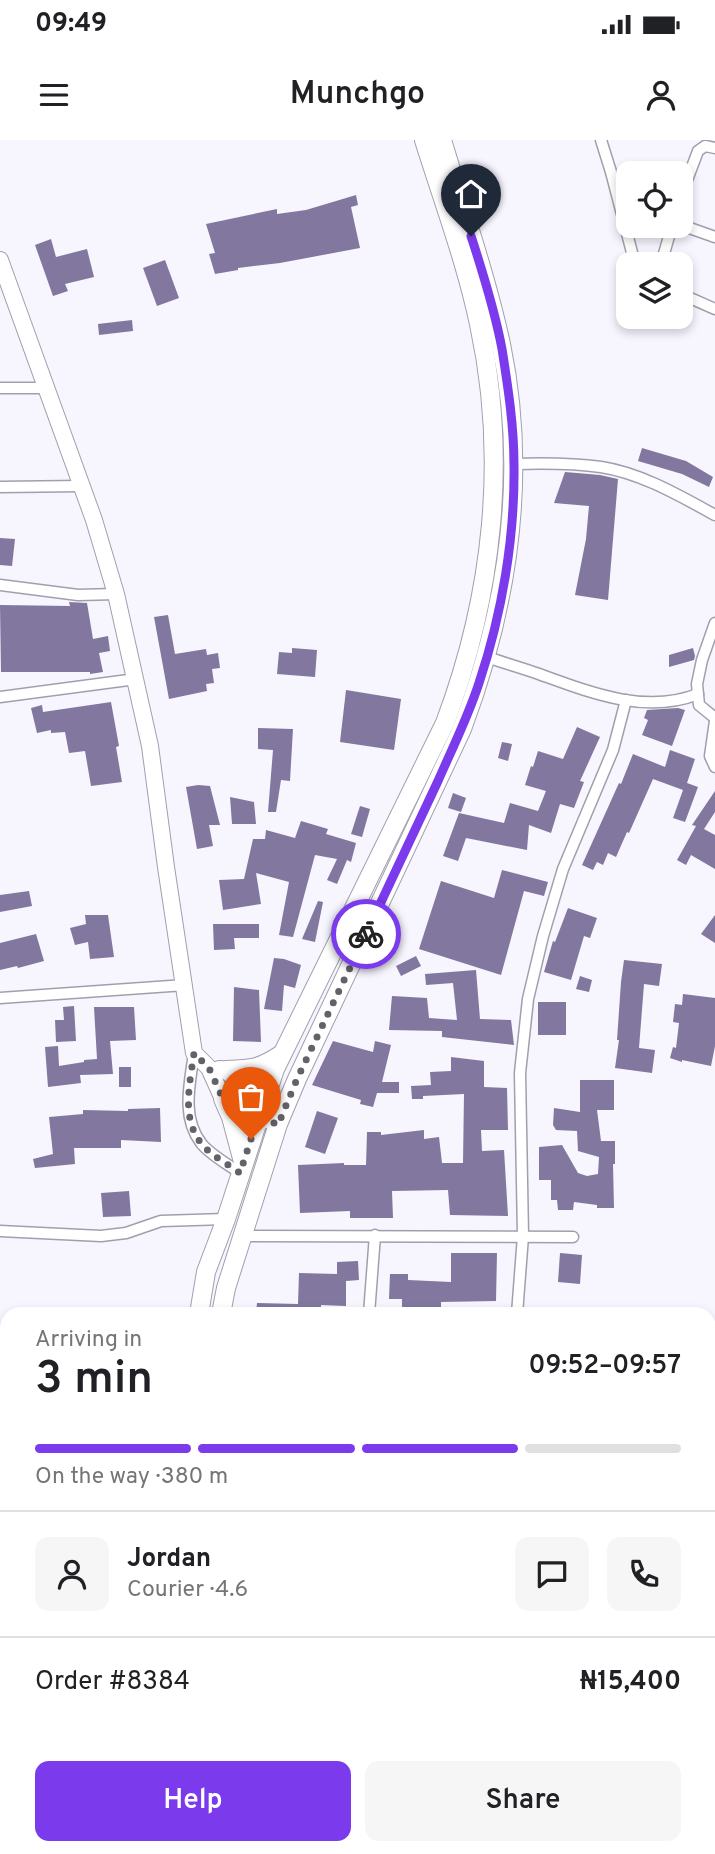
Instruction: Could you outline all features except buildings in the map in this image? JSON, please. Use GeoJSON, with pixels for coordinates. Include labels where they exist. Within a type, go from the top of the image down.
{"type":"FeatureCollection","features":[{"type":"Feature","properties":{"kind":"main road"},"geometry":{"type":"LineString","coordinates":[[200,1307],[206,1272],[275,1069],[445,723],[477,621],[492,524],[494,480],[493,421],[487,365],[466,273],[424,140]]}},
{"type":"Feature","properties":{"kind":"main road"},"geometry":{"type":"LineString","coordinates":[[222,1307],[280,1119],[462,729],[487,657],[500,603],[512,513],[514,464],[508,387],[493,309],[442,140]]}},
{"type":"Feature","properties":{"kind":"main road"},"geometry":{"type":"LineString","coordinates":[[0,260],[6,290],[47,388],[94,520],[116,594],[150,746],[194,1053],[217,1069],[261,1109]]}},
{"type":"Feature","properties":{"kind":"main road"},"geometry":{"type":"LineString","coordinates":[[217,1069],[247,1070],[263,1067],[282,1054]]}},
{"type":"Feature","properties":{"kind":"main road"},"geometry":{"type":"LineString","coordinates":[[217,1069],[242,1168]]}},
{"type":"Feature","properties":{"kind":"main road"},"geometry":{"type":"LineString","coordinates":[[223,1099],[261,1109],[280,1119]]}},
{"type":"Feature","properties":{"kind":"street"},"geometry":{"type":"LineString","coordinates":[[601,140],[632,252]]}},
{"type":"Feature","properties":{"kind":"street"},"geometry":{"type":"LineString","coordinates":[[693,164],[698,151],[705,146],[715,148]]}},
{"type":"Feature","properties":{"kind":"street"},"geometry":{"type":"LineString","coordinates":[[693,229],[715,237]]}},
{"type":"Feature","properties":{"kind":"street"},"geometry":{"type":"LineString","coordinates":[[693,299],[715,309]]}},
{"type":"Feature","properties":{"kind":"street"},"geometry":{"type":"LineString","coordinates":[[0,388],[47,388]]}},
{"type":"Feature","properties":{"kind":"street"},"geometry":{"type":"LineString","coordinates":[[514,464],[551,463],[603,467],[636,477],[715,515]]}},
{"type":"Feature","properties":{"kind":"street"},"geometry":{"type":"LineString","coordinates":[[0,487],[82,486]]}},
{"type":"Feature","properties":{"kind":"street"},"geometry":{"type":"LineString","coordinates":[[0,585],[78,595],[116,594]]}},
{"type":"Feature","properties":{"kind":"street"},"geometry":{"type":"LineString","coordinates":[[715,624],[702,660],[697,684],[699,705],[715,719],[710,756],[715,767]]}},
{"type":"Feature","properties":{"kind":"street"},"geometry":{"type":"LineString","coordinates":[[487,657],[584,691],[626,700],[668,703],[698,694]]}},
{"type":"Feature","properties":{"kind":"street"},"geometry":{"type":"LineString","coordinates":[[0,697],[136,679]]}},
{"type":"Feature","properties":{"kind":"street"},"geometry":{"type":"LineString","coordinates":[[518,1307],[523,1236],[520,1073],[528,999],[563,869],[613,750],[626,700]]}},
{"type":"Feature","properties":{"kind":"street"},"geometry":{"type":"LineString","coordinates":[[0,999],[185,985]]}},
{"type":"Feature","properties":{"kind":"street"},"geometry":{"type":"LineString","coordinates":[[194,1053],[188,1096],[190,1124],[202,1145],[242,1168]]}},
{"type":"Feature","properties":{"kind":"street"},"geometry":{"type":"LineString","coordinates":[[0,1231],[101,1236],[126,1233],[161,1221],[226,1219]]}},
{"type":"Feature","properties":{"kind":"street"},"geometry":{"type":"LineString","coordinates":[[370,1307],[375,1235]]}},
{"type":"Feature","properties":{"kind":"street"},"geometry":{"type":"LineString","coordinates":[[243,1236],[573,1237]]}},
{"type":"Feature","properties":{"kind":"way so far"},"geometry":{"type":"LineString","coordinates":[[251,1139],[240,1173],[202,1145],[190,1124],[188,1096],[194,1053],[209,1068],[223,1099],[278,1125],[366,934]]}},
{"type":"Feature","properties":{"kind":"route"},"geometry":{"type":"LineString","coordinates":[[366,934],[462,729],[490,645],[507,558],[514,464],[508,387],[493,309],[471,236]]}}]}
